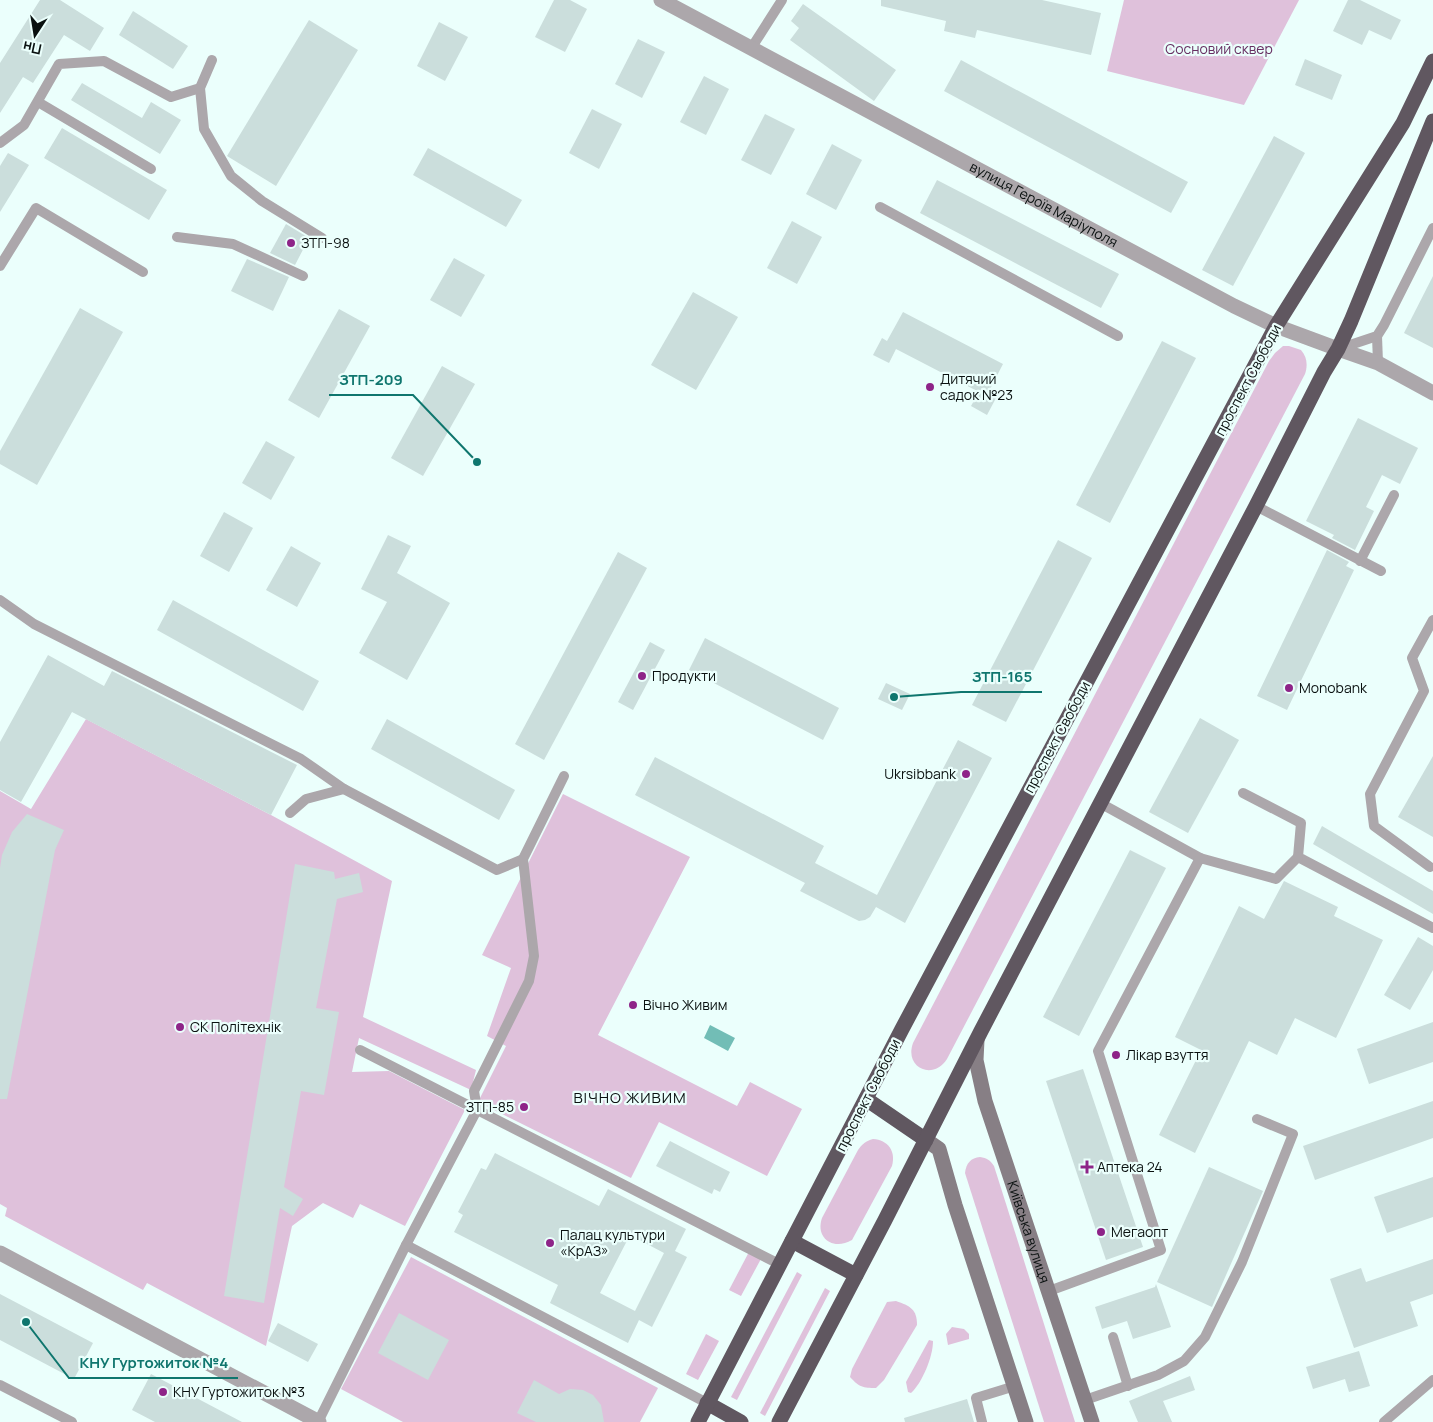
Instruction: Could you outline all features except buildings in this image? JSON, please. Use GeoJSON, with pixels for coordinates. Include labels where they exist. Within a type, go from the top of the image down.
{"type":"FeatureCollection","features":[{"type":"Feature","properties":{"kind":"highway","name":"проспект Свободи"},"geometry":{"type":"LineString","coordinates":[[698,1422],[706,1403],[866,1099],[1276,326],[1403,123],[1433,61]]}},
{"type":"Feature","properties":{"kind":"highway"},"geometry":{"type":"LineString","coordinates":[[779,1422],[1324,372],[1338,349],[1433,121]]}},
{"type":"Feature","properties":{"kind":"highway"},"geometry":{"type":"LineString","coordinates":[[866,1099],[926,1140]]}},
{"type":"Feature","properties":{"kind":"highway"},"geometry":{"type":"LineString","coordinates":[[792,1241],[856,1275]]}},
{"type":"Feature","properties":{"kind":"highway"},"geometry":{"type":"LineString","coordinates":[[706,1403],[741,1422]]}},
{"type":"Feature","properties":{"kind":"main road","name":"Київська вулиця"},"geometry":{"type":"LineString","coordinates":[[977,1040],[976,1060],[985,1101],[1092,1422]]}},
{"type":"Feature","properties":{"kind":"main road"},"geometry":{"type":"LineString","coordinates":[[926,1140],[939,1149],[955,1205],[1026,1422]]}},
{"type":"Feature","properties":{"kind":"street","name":"вулиця Героїв Маріуполя"},"geometry":{"type":"LineString","coordinates":[[661,0],[1216,296],[1276,326],[1378,363],[1433,393]]}},
{"type":"Feature","properties":{"kind":"street"},"geometry":{"type":"LineString","coordinates":[[0,1253],[312,1420]]}},
{"type":"Feature","properties":{"kind":"lane"},"geometry":{"type":"LineString","coordinates":[[752,48],[782,0]]}},
{"type":"Feature","properties":{"kind":"lane"},"geometry":{"type":"LineString","coordinates":[[0,143],[24,125],[60,64],[104,60],[171,97],[200,88]]}},
{"type":"Feature","properties":{"kind":"lane"},"geometry":{"type":"LineString","coordinates":[[212,60],[200,88],[204,129],[230,176],[262,201],[322,238]]}},
{"type":"Feature","properties":{"kind":"lane"},"geometry":{"type":"LineString","coordinates":[[38,102],[152,169]]}},
{"type":"Feature","properties":{"kind":"lane"},"geometry":{"type":"LineString","coordinates":[[880,207],[1118,336]]}},
{"type":"Feature","properties":{"kind":"lane"},"geometry":{"type":"LineString","coordinates":[[0,266],[36,208],[143,272]]}},
{"type":"Feature","properties":{"kind":"lane"},"geometry":{"type":"LineString","coordinates":[[1378,363],[1377,336],[1433,228]]}},
{"type":"Feature","properties":{"kind":"lane"},"geometry":{"type":"LineString","coordinates":[[177,237],[233,244],[303,276]]}},
{"type":"Feature","properties":{"kind":"lane"},"geometry":{"type":"LineString","coordinates":[[1338,349],[1377,336]]}},
{"type":"Feature","properties":{"kind":"lane"},"geometry":{"type":"LineString","coordinates":[[1360,561],[1394,495]]}},
{"type":"Feature","properties":{"kind":"lane"},"geometry":{"type":"LineString","coordinates":[[1256,506],[1381,571]]}},
{"type":"Feature","properties":{"kind":"lane"},"geometry":{"type":"LineString","coordinates":[[0,600],[34,624],[300,759],[344,789],[497,870],[523,860]]}},
{"type":"Feature","properties":{"kind":"lane"},"geometry":{"type":"LineString","coordinates":[[1430,867],[1374,826],[1370,794],[1424,691],[1412,658],[1433,620]]}},
{"type":"Feature","properties":{"kind":"lane"},"geometry":{"type":"LineString","coordinates":[[312,1420],[477,1110],[474,1091],[529,981],[534,956],[523,860],[564,776]]}},
{"type":"Feature","properties":{"kind":"lane"},"geometry":{"type":"LineString","coordinates":[[290,813],[306,799],[344,789]]}},
{"type":"Feature","properties":{"kind":"lane"},"geometry":{"type":"LineString","coordinates":[[1100,803],[1200,858],[1276,879],[1298,857],[1302,822],[1243,793]]}},
{"type":"Feature","properties":{"kind":"lane"},"geometry":{"type":"LineString","coordinates":[[1298,857],[1433,928]]}},
{"type":"Feature","properties":{"kind":"lane"},"geometry":{"type":"LineString","coordinates":[[1049,1292],[1161,1250],[1098,1051],[1200,858]]}},
{"type":"Feature","properties":{"kind":"lane"},"geometry":{"type":"LineString","coordinates":[[360,1050],[779,1264]]}},
{"type":"Feature","properties":{"kind":"lane"},"geometry":{"type":"LineString","coordinates":[[1085,1400],[1158,1375],[1184,1361],[1205,1337],[1242,1262],[1293,1134],[1257,1119]]}},
{"type":"Feature","properties":{"kind":"lane"},"geometry":{"type":"LineString","coordinates":[[406,1245],[706,1403]]}},
{"type":"Feature","properties":{"kind":"lane"},"geometry":{"type":"LineString","coordinates":[[1113,1337],[1128,1386]]}},
{"type":"Feature","properties":{"kind":"lane"},"geometry":{"type":"LineString","coordinates":[[1384,1422],[1433,1380]]}},
{"type":"Feature","properties":{"kind":"lane"},"geometry":{"type":"LineString","coordinates":[[0,1385],[72,1422]]}},
{"type":"Feature","properties":{"kind":"lane"},"geometry":{"type":"LineString","coordinates":[[982,1422],[976,1398],[1014,1386]]}},
{"type":"Feature","properties":{"kind":"green space","name":"Сосновий сквер"},"geometry":{"type":"Polygon","coordinates":[[[1124,0],[1299,0],[1244,105],[1107,71],[1124,0]]]}},
{"type":"Feature","properties":{"kind":"green space"},"geometry":{"type":"Polygon","coordinates":[[[1283,346],[1301,350],[1305,355],[1305,374],[947,1059],[941,1066],[935,1069],[921,1069],[913,1059],[911,1052],[913,1043],[1269,361],[1283,346]]]}},
{"type":"Feature","properties":{"kind":"green space","name":"СК Політехнік"},"geometry":{"type":"Polygon","coordinates":[[[86,719],[271,815],[392,881],[363,1017],[476,1070],[471,1090],[359,1038],[352,1072],[389,1071],[465,1110],[405,1226],[360,1204],[353,1218],[323,1203],[292,1226],[266,1346],[147,1283],[143,1290],[5,1216],[7,1208],[0,1204],[0,791],[31,809],[86,719]]]}},
{"type":"Feature","properties":{"kind":"green space"},"geometry":{"type":"Polygon","coordinates":[[[563,794],[690,857],[598,1035],[737,1106],[750,1082],[802,1109],[767,1176],[659,1122],[631,1178],[478,1102],[506,1046],[487,1036],[511,968],[482,955],[563,794]]]}},
{"type":"Feature","properties":{"kind":"green space"},"geometry":{"type":"Polygon","coordinates":[[[873,1139],[883,1142],[890,1147],[893,1156],[892,1166],[852,1240],[838,1244],[827,1241],[821,1231],[822,1218],[858,1150],[864,1143],[873,1139]]]}},
{"type":"Feature","properties":{"kind":"green space"},"geometry":{"type":"Polygon","coordinates":[[[980,1157],[985,1158],[994,1166],[1075,1422],[1044,1422],[965,1173],[969,1162],[980,1157]]]}},
{"type":"Feature","properties":{"kind":"green space"},"geometry":{"type":"Polygon","coordinates":[[[750,1250],[762,1257],[741,1296],[729,1290],[750,1250]]]}},
{"type":"Feature","properties":{"kind":"green space"},"geometry":{"type":"Polygon","coordinates":[[[411,1257],[658,1388],[640,1422],[403,1422],[341,1389],[411,1257]]]}},
{"type":"Feature","properties":{"kind":"green space"},"geometry":{"type":"Polygon","coordinates":[[[797,1272],[802,1275],[737,1400],[731,1397],[797,1272]]]}},
{"type":"Feature","properties":{"kind":"green space"},"geometry":{"type":"Polygon","coordinates":[[[825,1288],[830,1291],[765,1416],[760,1413],[825,1288]]]}},
{"type":"Feature","properties":{"kind":"green space"},"geometry":{"type":"Polygon","coordinates":[[[896,1301],[912,1309],[916,1315],[917,1325],[884,1380],[876,1388],[862,1386],[850,1377],[852,1369],[887,1302],[896,1301]]]}},
{"type":"Feature","properties":{"kind":"green space"},"geometry":{"type":"Polygon","coordinates":[[[952,1327],[964,1329],[969,1334],[969,1339],[948,1345],[946,1334],[952,1327]]]}},
{"type":"Feature","properties":{"kind":"green space"},"geometry":{"type":"Polygon","coordinates":[[[706,1334],[719,1341],[698,1380],[686,1374],[706,1334]]]}},
{"type":"Feature","properties":{"kind":"green space"},"geometry":{"type":"Polygon","coordinates":[[[929,1340],[933,1341],[933,1347],[926,1369],[915,1389],[911,1393],[908,1392],[906,1382],[929,1340]]]}},
{"type":"Feature","properties":{"kind":"water"},"geometry":{"type":"Polygon","coordinates":[[[710,1025],[735,1038],[728,1051],[704,1038],[710,1025]]]}},
{"type":"Feature","properties":{"kind":"place","name":"ЗТП-98"},"geometry":{"type":"Point","coordinates":[291,243]}},
{"type":"Feature","properties":{"kind":"place","name":"Дитячий садок №23"},"geometry":{"type":"Point","coordinates":[930,387]}},
{"type":"Feature","properties":{"kind":"place","name":"ЗТП-209"},"geometry":{"type":"Point","coordinates":[477,462]}},
{"type":"Feature","properties":{"kind":"place","name":"Продукти"},"geometry":{"type":"Point","coordinates":[642,676]}},
{"type":"Feature","properties":{"kind":"place","name":"Monobank"},"geometry":{"type":"Point","coordinates":[1289,688]}},
{"type":"Feature","properties":{"kind":"place","name":"ЗТП-165"},"geometry":{"type":"Point","coordinates":[894,697]}},
{"type":"Feature","properties":{"kind":"place","name":"Ukrsibbank"},"geometry":{"type":"Point","coordinates":[966,774]}},
{"type":"Feature","properties":{"kind":"place","name":"Вічно Живим"},"geometry":{"type":"Point","coordinates":[633,1005]}},
{"type":"Feature","properties":{"kind":"place","name":"СК Політехнік"},"geometry":{"type":"Point","coordinates":[180,1027]}},
{"type":"Feature","properties":{"kind":"place","name":"Лікар взуття"},"geometry":{"type":"Point","coordinates":[1116,1055]}},
{"type":"Feature","properties":{"kind":"place","name":"ЗТП-85"},"geometry":{"type":"Point","coordinates":[524,1107]}},
{"type":"Feature","properties":{"kind":"place","name":"Аптека 24"},"geometry":{"type":"Point","coordinates":[1087,1167]}},
{"type":"Feature","properties":{"kind":"place","name":"Мегаопт"},"geometry":{"type":"Point","coordinates":[1101,1232]}},
{"type":"Feature","properties":{"kind":"place","name":"Палац культури «КрАЗ»"},"geometry":{"type":"Point","coordinates":[550,1243]}},
{"type":"Feature","properties":{"kind":"place","name":"КНУ Гуртожиток №4"},"geometry":{"type":"Point","coordinates":[26,1322]}},
{"type":"Feature","properties":{"kind":"place","name":"КНУ Гуртожиток №3"},"geometry":{"type":"Point","coordinates":[163,1392]}},
{"type":"Feature","properties":{"kind":"district","name":"ВІЧНО ЖИВИМ"},"geometry":{"type":"Point","coordinates":[630,1098]}}]}
